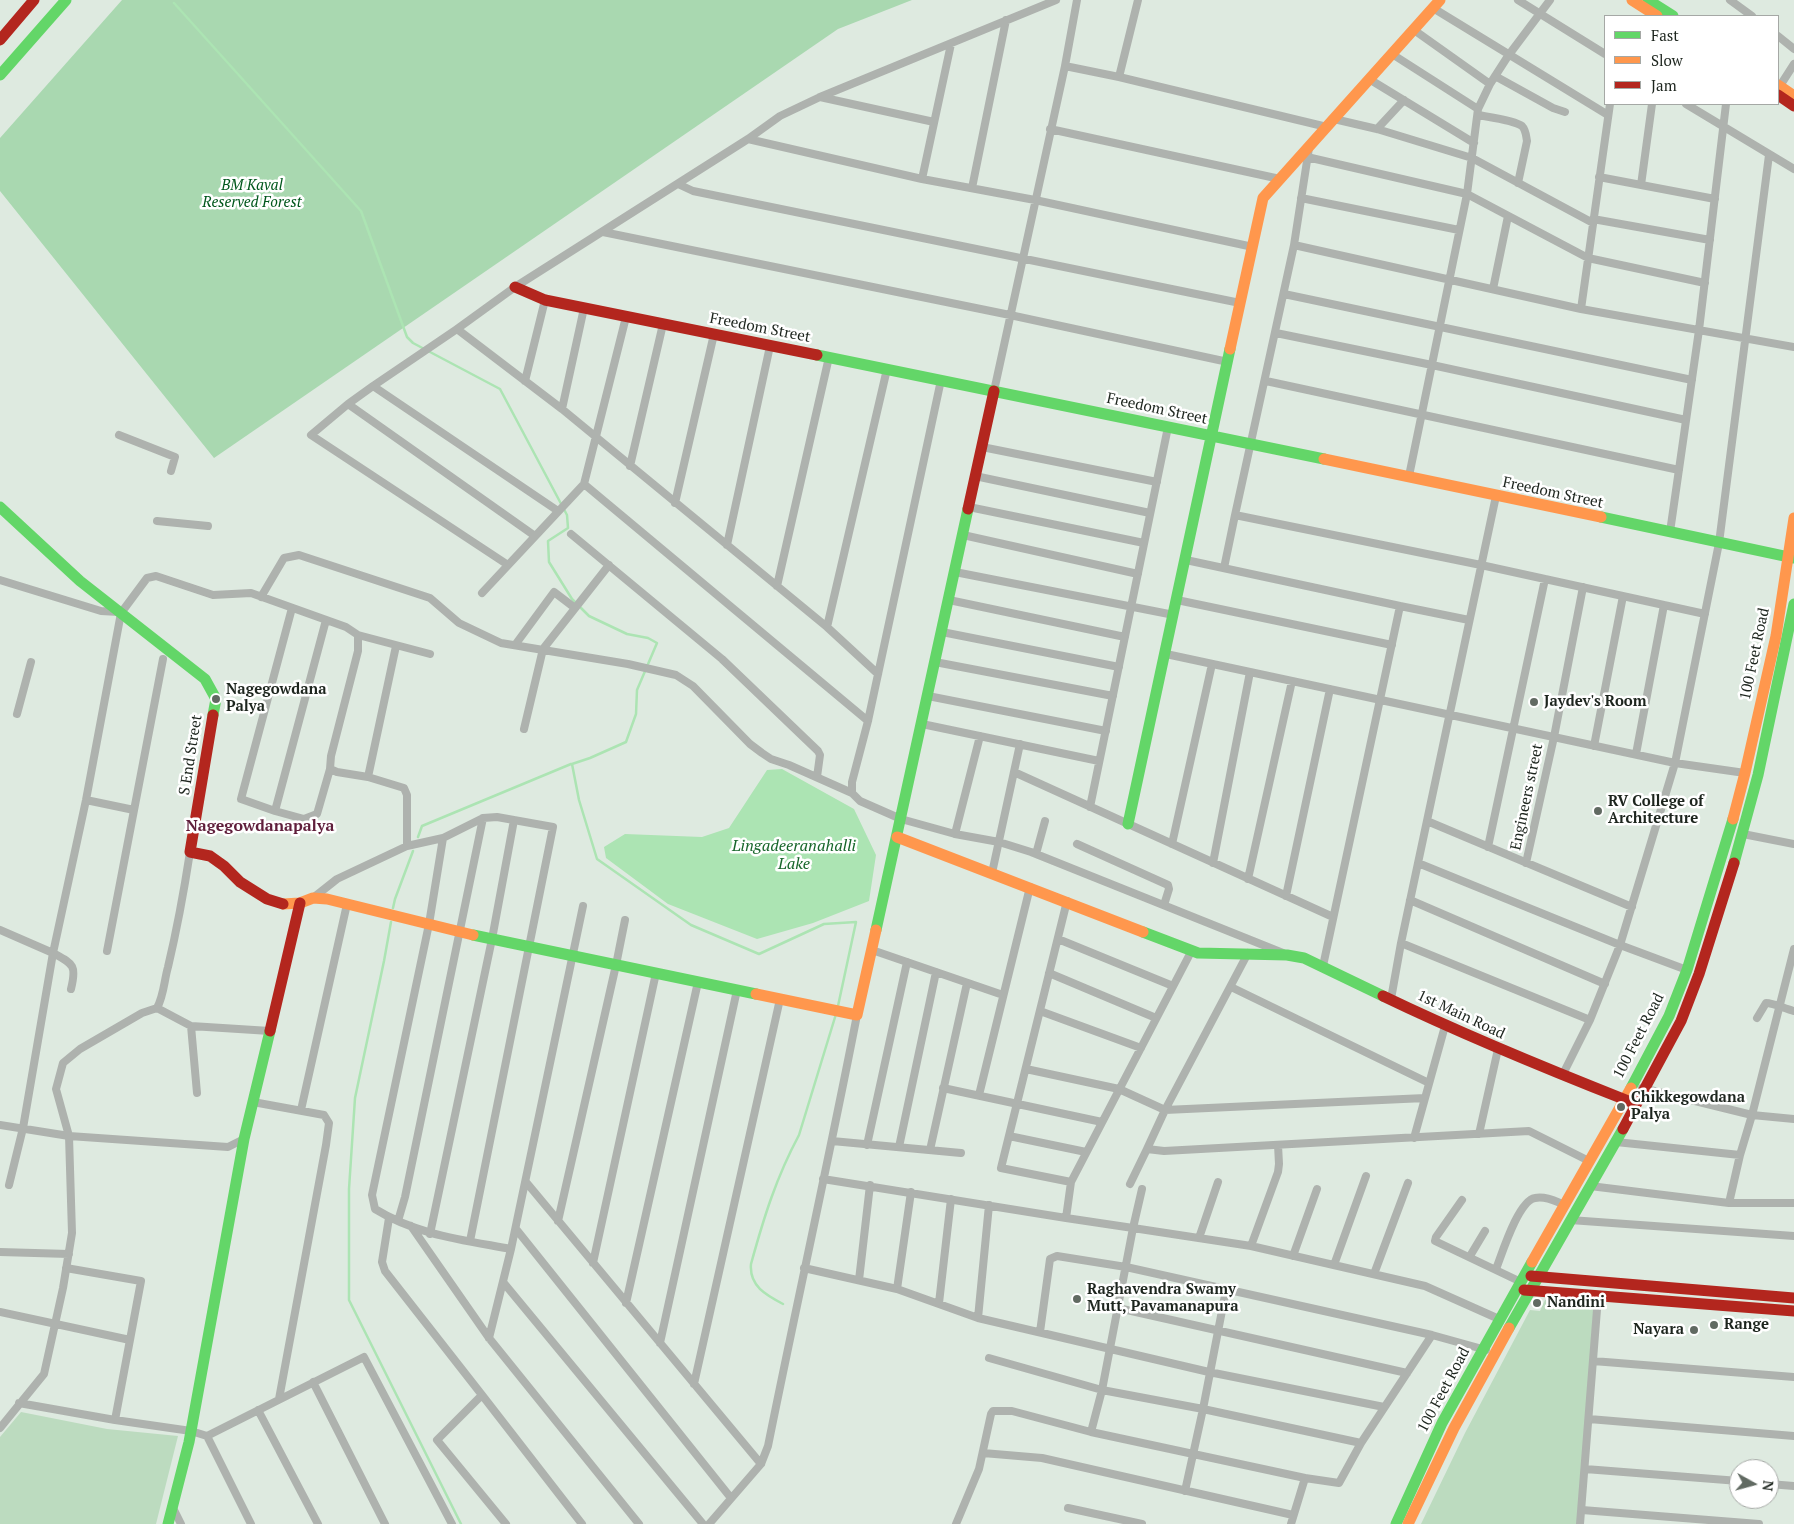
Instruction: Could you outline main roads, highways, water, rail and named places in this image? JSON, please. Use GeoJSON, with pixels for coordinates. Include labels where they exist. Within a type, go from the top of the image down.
{"type":"FeatureCollection","features":[{"type":"Feature","properties":{"kind":"main road"},"geometry":{"type":"LineString","coordinates":[[0,40],[34,0]]}},
{"type":"Feature","properties":{"kind":"main road"},"geometry":{"type":"LineString","coordinates":[[0,75],[66,0]]}},
{"type":"Feature","properties":{"kind":"main road"},"geometry":{"type":"LineString","coordinates":[[1632,0],[1655,15]]}},
{"type":"Feature","properties":{"kind":"main road"},"geometry":{"type":"LineString","coordinates":[[1648,0],[1671,15]]}},
{"type":"Feature","properties":{"kind":"main road"},"geometry":{"type":"LineString","coordinates":[[1128,824],[1263,198],[1308,152],[1330,123],[1436,4]]}},
{"type":"Feature","properties":{"kind":"main road"},"geometry":{"type":"LineString","coordinates":[[1779,89],[1794,96]]}},
{"type":"Feature","properties":{"kind":"main road"},"geometry":{"type":"LineString","coordinates":[[1779,90],[1794,106]]}},
{"type":"Feature","properties":{"kind":"main road","name":"Freedom Street"},"geometry":{"type":"LineString","coordinates":[[515,287],[545,300],[1409,476],[1792,558]]}},
{"type":"Feature","properties":{"kind":"main road"},"geometry":{"type":"LineString","coordinates":[[168,1524],[190,1431],[244,1138],[300,903],[314,898],[327,899],[458,932],[857,1015],[994,391]]}},
{"type":"Feature","properties":{"kind":"main road","name":"S End Street"},"geometry":{"type":"LineString","coordinates":[[0,506],[80,581],[205,679],[216,699],[190,852],[210,856],[224,866],[240,882],[266,900],[285,905],[300,903]]}},
{"type":"Feature","properties":{"kind":"main road","name":"100 Feet Road"},"geometry":{"type":"LineString","coordinates":[[1396,1524],[1442,1423],[1669,1016],[1687,970],[1745,773],[1792,558],[1794,518]]}},
{"type":"Feature","properties":{"kind":"main road","name":"100 Feet Road"},"geometry":{"type":"LineString","coordinates":[[1408,1524],[1454,1428],[1494,1354],[1616,1142],[1681,1021],[1699,974],[1743,834],[1791,639],[1794,604]]}},
{"type":"Feature","properties":{"kind":"main road","name":"1st Main Road"},"geometry":{"type":"LineString","coordinates":[[897,836],[1198,953],[1287,955],[1304,958],[1445,1026],[1636,1104]]}},
{"type":"Feature","properties":{"kind":"main road"},"geometry":{"type":"LineString","coordinates":[[1794,1298],[1538,1276],[1521,1282],[1530,1290],[1598,1297],[1794,1311]]}},
{"type":"Feature","properties":{"kind":"main road"},"geometry":{"type":"LineString","coordinates":[[1705,1305],[1706,1291]]}},
{"type":"Feature","properties":{"kind":"water","name":"Lingadeeranahalli Lake"},"geometry":{"type":"Polygon","coordinates":[[[782,769],[854,809],[876,855],[869,901],[813,923],[757,939],[668,904],[606,858],[604,847],[625,834],[702,837],[729,828],[767,770],[782,769]]]}},
{"type":"Feature","properties":{"kind":"waterway"},"geometry":{"type":"LineString","coordinates":[[174,3],[361,211],[407,337],[413,343],[500,389],[567,515],[568,528],[548,541],[549,562],[572,599],[589,616],[627,634],[648,638],[657,643],[637,690],[636,714],[626,742],[572,764],[579,800],[597,859],[691,925],[759,954],[824,924],[856,922],[838,1006]]}},
{"type":"Feature","properties":{"kind":"waterway"},"geometry":{"type":"LineString","coordinates":[[418,837],[422,826],[571,764]]}},
{"type":"Feature","properties":{"kind":"waterway"},"geometry":{"type":"LineString","coordinates":[[393,908],[413,851]]}},
{"type":"Feature","properties":{"kind":"waterway"},"geometry":{"type":"LineString","coordinates":[[391,922],[355,1098],[349,1189],[349,1300],[461,1524]]}},
{"type":"Feature","properties":{"kind":"waterway"},"geometry":{"type":"LineString","coordinates":[[783,1304],[760,1289],[753,1278],[751,1264],[771,1198],[799,1135],[836,1014]]}},
{"type":"Feature","properties":{"kind":"place","name":"Nagegowdana Palya"},"geometry":{"type":"Point","coordinates":[216,699]}},
{"type":"Feature","properties":{"kind":"place","name":"Jaydev's Room"},"geometry":{"type":"Point","coordinates":[1534,702]}},
{"type":"Feature","properties":{"kind":"place","name":"RV College of Architecture"},"geometry":{"type":"Point","coordinates":[1598,811]}},
{"type":"Feature","properties":{"kind":"place","name":"Chikkegowdana Palya"},"geometry":{"type":"Point","coordinates":[1621,1107]}},
{"type":"Feature","properties":{"kind":"place","name":"Raghavendra Swamy Mutt, Pavamanapura"},"geometry":{"type":"Point","coordinates":[1077,1299]}},
{"type":"Feature","properties":{"kind":"place","name":"Nandini"},"geometry":{"type":"Point","coordinates":[1537,1303]}},
{"type":"Feature","properties":{"kind":"place","name":"Range"},"geometry":{"type":"Point","coordinates":[1714,1325]}},
{"type":"Feature","properties":{"kind":"place","name":"Nayara"},"geometry":{"type":"Point","coordinates":[1694,1330]}},
{"type":"Feature","properties":{"kind":"district","name":"Nagegowdanapalya"},"geometry":{"type":"Point","coordinates":[260,826]}},
{"type":"Feature","properties":{"kind":"park label","name":"BM Kaval Reserved Forest"},"geometry":{"type":"Point","coordinates":[252,194]}}]}
